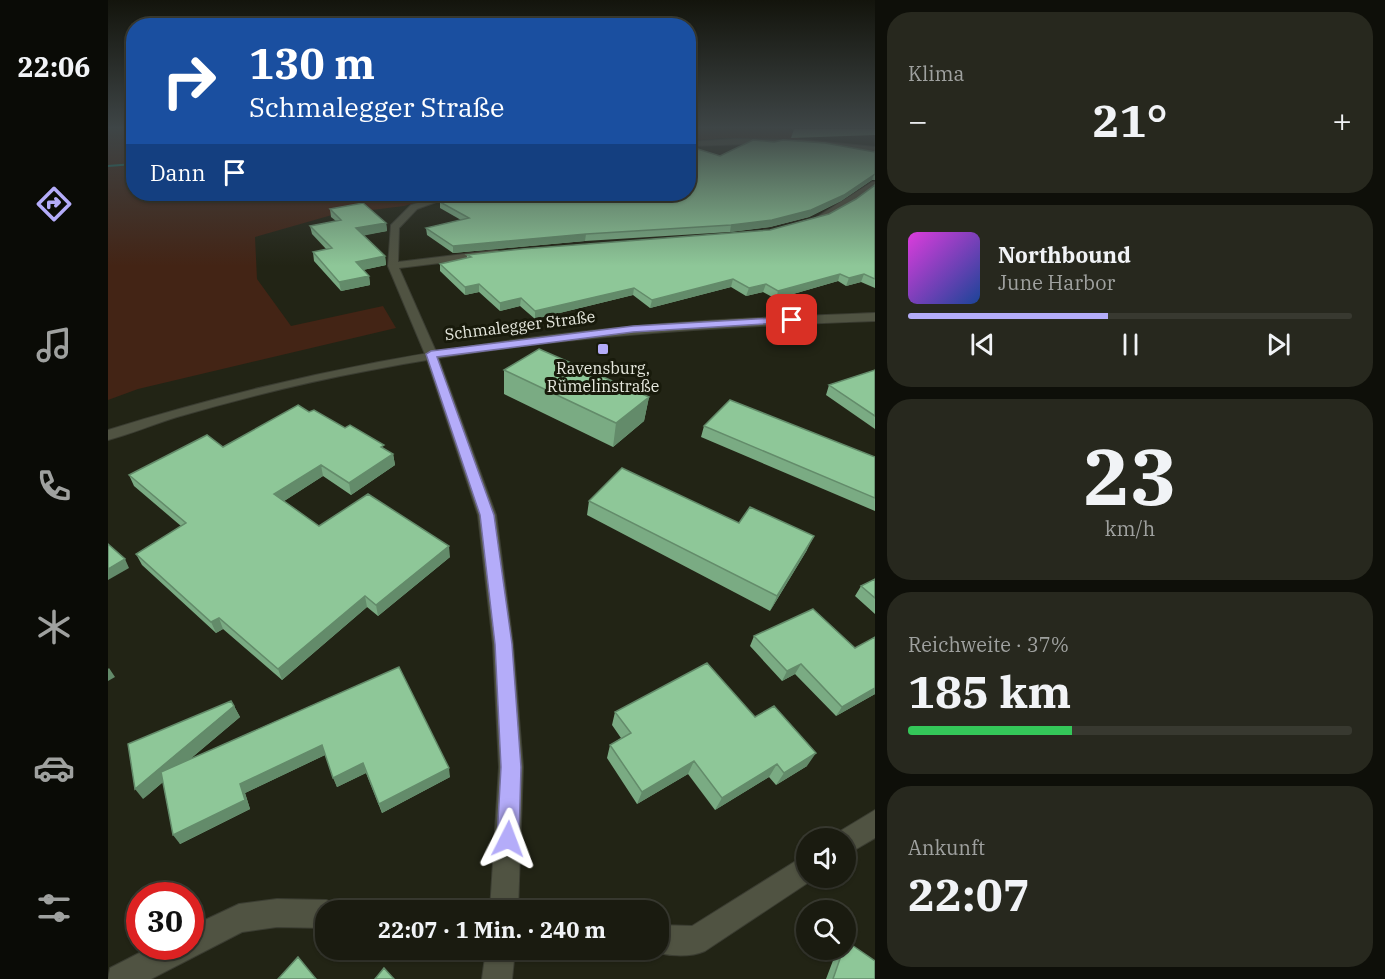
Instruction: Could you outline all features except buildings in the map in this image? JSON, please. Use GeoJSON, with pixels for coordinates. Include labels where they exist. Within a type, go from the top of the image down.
{"type":"FeatureCollection","features":[{"type":"Feature","properties":{"kind":"street"},"geometry":{"type":"LineString","coordinates":[[812,222],[833,213],[875,184]]}},
{"type":"Feature","properties":{"kind":"street"},"geometry":{"type":"LineString","coordinates":[[432,201],[414,207],[394,227],[393,266],[431,354],[487,515],[497,579],[511,767],[504,900]]}},
{"type":"Feature","properties":{"kind":"street"},"geometry":{"type":"LineString","coordinates":[[393,266],[467,255],[513,252]]}},
{"type":"Feature","properties":{"kind":"street","name":"Schmalegger Straße"},"geometry":{"type":"LineString","coordinates":[[108,435],[268,386],[431,354],[633,329],[875,317]]}},
{"type":"Feature","properties":{"kind":"street"},"geometry":{"type":"LineString","coordinates":[[856,835],[875,823]]}},
{"type":"Feature","properties":{"kind":"street"},"geometry":{"type":"LineString","coordinates":[[669,940],[695,941],[796,874]]}},
{"type":"Feature","properties":{"kind":"street"},"geometry":{"type":"LineString","coordinates":[[204,936],[239,918],[277,913],[315,914]]}},
{"type":"Feature","properties":{"kind":"street"},"geometry":{"type":"LineString","coordinates":[[121,979],[157,960]]}},
{"type":"Feature","properties":{"kind":"street"},"geometry":{"type":"LineString","coordinates":[[497,979],[500,960]]}},
{"type":"Feature","properties":{"kind":"shaded area"},"geometry":{"type":"Polygon","coordinates":[[[108,175],[126,175],[126,201],[421,201],[404,206],[332,215],[255,237],[257,279],[291,326],[383,306],[396,328],[138,389],[108,400],[108,175]]]}},
{"type":"Feature","properties":{"kind":"place","name":"Ravensburg, Rümelinstraße"},"geometry":{"type":"Point","coordinates":[603,349]}},
{"type":"Feature","properties":{"kind":"route"},"geometry":{"type":"LineString","coordinates":[[508,839],[511,767],[497,579],[487,515],[431,354],[633,329],[792,320]]}}]}
